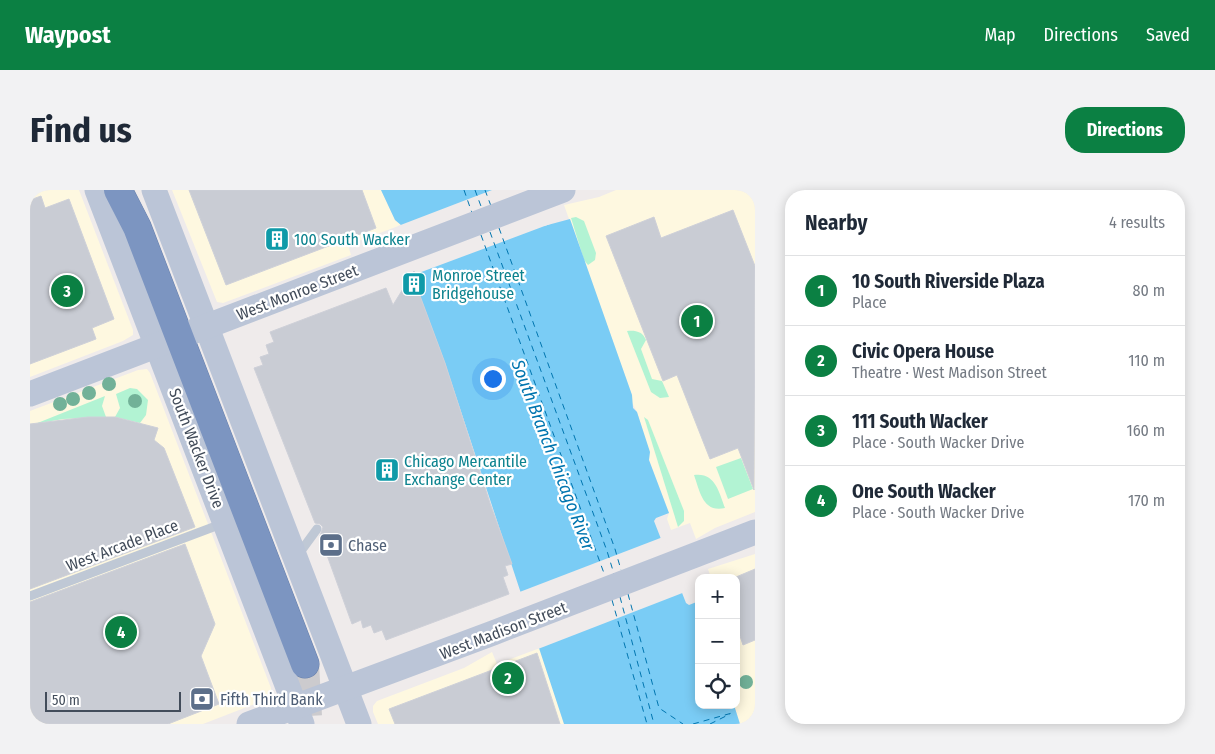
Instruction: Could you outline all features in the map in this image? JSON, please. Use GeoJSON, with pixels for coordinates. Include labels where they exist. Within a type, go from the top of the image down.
{"type":"FeatureCollection","features":[{"type":"Feature","properties":{"kind":"highway"},"geometry":{"type":"LineString","coordinates":[[118,190],[137,226],[169,342],[305,664]]}},
{"type":"Feature","properties":{"kind":"main road","name":"South Wacker Drive"},"geometry":{"type":"LineString","coordinates":[[97,190],[169,342],[226,522],[299,716]]}},
{"type":"Feature","properties":{"kind":"main road"},"geometry":{"type":"LineString","coordinates":[[154,190],[208,326],[359,724]]}},
{"type":"Feature","properties":{"kind":"main road","name":"West Monroe Street"},"geometry":{"type":"LineString","coordinates":[[33,389],[169,342],[552,194]]}},
{"type":"Feature","properties":{"kind":"main road","name":"West Madison Street"},"geometry":{"type":"LineString","coordinates":[[249,724],[299,716],[346,689],[755,532]]}},
{"type":"Feature","properties":{"kind":"lane","name":"West Arcade Place"},"geometry":{"type":"LineString","coordinates":[[30,596],[226,522]]}},
{"type":"Feature","properties":{"kind":"lane"},"geometry":{"type":"LineString","coordinates":[[296,558],[317,529]]}},
{"type":"Feature","properties":{"kind":"shaded area"},"geometry":{"type":"Polygon","coordinates":[[[30,190],[79,190],[133,330],[133,335],[123,341],[30,377],[30,190]]]}},
{"type":"Feature","properties":{"kind":"shaded area","name":"100 South Wacker"},"geometry":{"type":"Polygon","coordinates":[[[172,190],[381,190],[395,220],[401,225],[348,245],[351,255],[223,303],[217,302],[172,190]]]}},
{"type":"Feature","properties":{"kind":"shaded area"},"geometry":{"type":"Polygon","coordinates":[[[616,190],[755,190],[755,512],[715,528],[696,539],[690,523],[671,530],[667,519],[669,513],[649,460],[649,452],[637,412],[631,401],[632,395],[564,205],[599,197],[616,190]]]}},
{"type":"Feature","properties":{"kind":"shaded area"},"geometry":{"type":"Polygon","coordinates":[[[147,369],[271,688],[271,695],[265,700],[203,724],[30,724],[30,411],[138,370],[147,369]]]}},
{"type":"Feature","properties":{"kind":"shaded area"},"geometry":{"type":"Polygon","coordinates":[[[755,554],[755,724],[740,724],[735,709],[740,709],[740,574],[710,574],[708,569],[755,554]]]}},
{"type":"Feature","properties":{"kind":"shaded area"},"geometry":{"type":"Polygon","coordinates":[[[540,648],[564,724],[378,724],[373,712],[373,706],[377,701],[464,668],[492,652],[497,664],[540,648]]]}},
{"type":"Feature","properties":{"kind":"green space"},"geometry":{"type":"Polygon","coordinates":[[[576,217],[584,221],[596,253],[595,260],[588,265],[584,260],[571,218],[576,217]]]}},
{"type":"Feature","properties":{"kind":"green space"},"geometry":{"type":"Polygon","coordinates":[[[627,331],[639,332],[645,337],[646,340],[641,349],[652,379],[662,381],[669,397],[660,398],[651,392],[627,331]]]}},
{"type":"Feature","properties":{"kind":"green space"},"geometry":{"type":"Polygon","coordinates":[[[130,388],[137,389],[148,400],[146,415],[140,423],[115,417],[120,408],[116,394],[130,388]]]}},
{"type":"Feature","properties":{"kind":"green space"},"geometry":{"type":"Polygon","coordinates":[[[105,396],[102,406],[106,417],[63,419],[35,424],[105,396]]]}},
{"type":"Feature","properties":{"kind":"green space"},"geometry":{"type":"Polygon","coordinates":[[[644,417],[648,420],[684,511],[684,521],[678,527],[644,417]]]}},
{"type":"Feature","properties":{"kind":"green space"},"geometry":{"type":"Polygon","coordinates":[[[741,458],[753,489],[728,499],[716,467],[741,458]]]}},
{"type":"Feature","properties":{"kind":"green space"},"geometry":{"type":"Polygon","coordinates":[[[694,475],[707,477],[715,484],[725,508],[718,509],[707,504],[694,475]]]}},
{"type":"Feature","properties":{"kind":"water","name":"South Branch Chicago River"},"geometry":{"type":"Polygon","coordinates":[[[381,190],[530,190],[544,226],[570,219],[632,395],[633,408],[637,412],[650,452],[649,460],[669,513],[656,518],[654,521],[686,603],[689,605],[695,603],[695,709],[735,709],[740,724],[564,724],[445,363],[418,291],[424,288],[401,225],[395,220],[381,190]]]}},
{"type":"Feature","properties":{"kind":"pier"},"geometry":{"type":"Polygon","coordinates":[[[492,190],[532,190],[546,223],[550,224],[416,274],[398,226],[492,190]]]}},
{"type":"Feature","properties":{"kind":"pier"},"geometry":{"type":"Polygon","coordinates":[[[663,537],[685,592],[538,649],[517,593],[663,537]]]}},
{"type":"Feature","properties":{"kind":"building","name":"100 South Wacker"},"geometry":{"type":"Polygon","coordinates":[[[189,190],[362,190],[376,228],[226,285],[189,190]]]}},
{"type":"Feature","properties":{"kind":"building"},"geometry":{"type":"Polygon","coordinates":[[[41,196],[45,208],[69,199],[114,319],[92,328],[96,339],[30,364],[30,200],[41,196]]]}},
{"type":"Feature","properties":{"kind":"building"},"geometry":{"type":"Polygon","coordinates":[[[733,210],[755,266],[754,490],[738,448],[710,459],[677,375],[663,381],[606,236],[654,217],[661,238],[733,210]]]}},
{"type":"Feature","properties":{"kind":"building","name":"Chicago Mercantile Exchange Center"},"geometry":{"type":"Polygon","coordinates":[[[414,271],[420,288],[419,293],[445,363],[490,503],[512,564],[505,566],[508,575],[503,577],[509,594],[386,640],[382,630],[374,633],[371,625],[363,628],[361,620],[352,624],[320,536],[323,527],[315,523],[254,368],[263,365],[260,357],[269,354],[266,345],[274,342],[270,332],[386,288],[393,305],[414,271]]]}},
{"type":"Feature","properties":{"kind":"building"},"geometry":{"type":"Polygon","coordinates":[[[88,417],[115,417],[158,428],[154,440],[164,448],[195,527],[30,589],[30,424],[88,417]]]}},
{"type":"Feature","properties":{"kind":"building"},"geometry":{"type":"Polygon","coordinates":[[[185,544],[215,624],[201,656],[219,704],[168,724],[30,724],[30,602],[185,544]]]}},
{"type":"Feature","properties":{"kind":"building"},"geometry":{"type":"Polygon","coordinates":[[[755,569],[755,640],[743,645],[740,636],[740,575],[755,569]]]}},
{"type":"Feature","properties":{"kind":"building"},"geometry":{"type":"Polygon","coordinates":[[[537,653],[560,724],[395,724],[389,709],[537,653]]]}},
{"type":"Feature","properties":{"kind":"ferry route"},"geometry":{"type":"LineString","coordinates":[[464,190],[472,213]]}},
{"type":"Feature","properties":{"kind":"ferry route"},"geometry":{"type":"LineString","coordinates":[[475,190],[482,209]]}},
{"type":"Feature","properties":{"kind":"ferry route"},"geometry":{"type":"LineString","coordinates":[[485,190],[491,206]]}},
{"type":"Feature","properties":{"kind":"ferry route"},"geometry":{"type":"LineString","coordinates":[[499,228],[621,570]]}},
{"type":"Feature","properties":{"kind":"ferry route"},"geometry":{"type":"LineString","coordinates":[[490,232],[614,574]]}},
{"type":"Feature","properties":{"kind":"ferry route"},"geometry":{"type":"LineString","coordinates":[[481,235],[605,576]]}},
{"type":"Feature","properties":{"kind":"ferry route"},"geometry":{"type":"LineString","coordinates":[[628,594],[659,708],[683,724]]}},
{"type":"Feature","properties":{"kind":"ferry route"},"geometry":{"type":"LineString","coordinates":[[620,597],[654,724]]}},
{"type":"Feature","properties":{"kind":"ferry route"},"geometry":{"type":"LineString","coordinates":[[612,600],[647,724]]}},
{"type":"Feature","properties":{"kind":"ferry route"},"geometry":{"type":"LineString","coordinates":[[693,724],[732,713]]}},
{"type":"Feature","properties":{"kind":"ferry route"},"geometry":{"type":"LineString","coordinates":[[710,724],[730,714]]}},
{"type":"Feature","properties":{"kind":"tunnel"},"geometry":{"type":"LineString","coordinates":[[305,664],[308,716]]}},
{"type":"Feature","properties":{"kind":"place","name":"100 South Wacker"},"geometry":{"type":"Point","coordinates":[277,239]}},
{"type":"Feature","properties":{"kind":"place","name":"Monroe Street Bridgehouse"},"geometry":{"type":"Point","coordinates":[414,284]}},
{"type":"Feature","properties":{"kind":"place","name":"111 South Wacker"},"geometry":{"type":"Point","coordinates":[67,291]}},
{"type":"Feature","properties":{"kind":"place","name":"10 South Riverside Plaza"},"geometry":{"type":"Point","coordinates":[697,321]}},
{"type":"Feature","properties":{"kind":"place","name":"Chicago Mercantile Exchange Center"},"geometry":{"type":"Point","coordinates":[387,470]}},
{"type":"Feature","properties":{"kind":"place","name":"Chase"},"geometry":{"type":"Point","coordinates":[331,545]}},
{"type":"Feature","properties":{"kind":"place","name":"One South Wacker"},"geometry":{"type":"Point","coordinates":[121,632]}},
{"type":"Feature","properties":{"kind":"place","name":"Civic Opera House"},"geometry":{"type":"Point","coordinates":[508,678]}},
{"type":"Feature","properties":{"kind":"place","name":"Fifth Third Bank"},"geometry":{"type":"Point","coordinates":[202,699]}}]}
